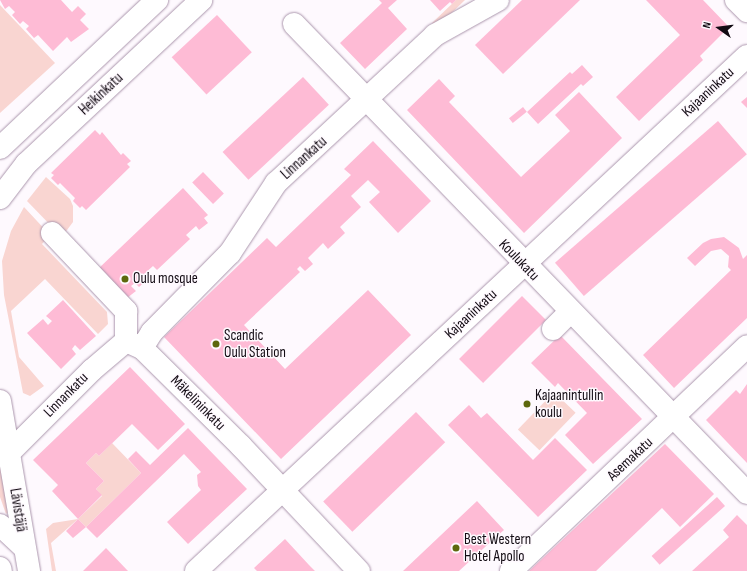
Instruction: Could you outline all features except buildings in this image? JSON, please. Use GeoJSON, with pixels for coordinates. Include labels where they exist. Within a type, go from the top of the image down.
{"type":"FeatureCollection","features":[{"type":"Feature","properties":{"kind":"street","name":"Heikinkatu"},"geometry":{"type":"LineString","coordinates":[[0,148],[157,0]]}},
{"type":"Feature","properties":{"kind":"street","name":"Heikinkatu"},"geometry":{"type":"LineString","coordinates":[[1,193],[26,164],[201,0]]}},
{"type":"Feature","properties":{"kind":"street","name":"Linnankatu"},"geometry":{"type":"LineString","coordinates":[[9,453],[87,363],[134,344],[152,332],[230,253],[276,183],[367,100],[435,35],[498,0]]}},
{"type":"Feature","properties":{"kind":"street"},"geometry":{"type":"LineString","coordinates":[[736,0],[747,11]]}},
{"type":"Feature","properties":{"kind":"street","name":"Koulukatu"},"geometry":{"type":"LineString","coordinates":[[294,24],[570,312],[747,493]]}},
{"type":"Feature","properties":{"kind":"street","name":"Kajaaninkatu"},"geometry":{"type":"LineString","coordinates":[[196,571],[747,56]]}},
{"type":"Feature","properties":{"kind":"street"},"geometry":{"type":"LineString","coordinates":[[52,233],[126,311],[134,344]]}},
{"type":"Feature","properties":{"kind":"street"},"geometry":{"type":"LineString","coordinates":[[553,330],[570,312]]}},
{"type":"Feature","properties":{"kind":"street","name":"Mäkelininkatu"},"geometry":{"type":"LineString","coordinates":[[134,344],[283,490],[359,571]]}},
{"type":"Feature","properties":{"kind":"street","name":"Asemakatu"},"geometry":{"type":"LineString","coordinates":[[511,571],[747,346]]}},
{"type":"Feature","properties":{"kind":"street","name":"Lävistäjä"},"geometry":{"type":"LineString","coordinates":[[0,401],[29,571]]}},
{"type":"Feature","properties":{"kind":"street"},"geometry":{"type":"LineString","coordinates":[[0,525],[24,547]]}},
{"type":"Feature","properties":{"kind":"shaded area"},"geometry":{"type":"Polygon","coordinates":[[[456,0],[465,0],[437,27],[432,23],[456,0]]]}},
{"type":"Feature","properties":{"kind":"shaded area"},"geometry":{"type":"Polygon","coordinates":[[[0,5],[55,63],[0,113],[0,5]]]}},
{"type":"Feature","properties":{"kind":"shaded area"},"geometry":{"type":"Polygon","coordinates":[[[46,177],[70,199],[73,206],[73,222],[64,234],[57,232],[27,201],[46,177]]]}},
{"type":"Feature","properties":{"kind":"shaded area"},"geometry":{"type":"Polygon","coordinates":[[[24,207],[50,235],[42,244],[107,312],[108,324],[98,334],[45,279],[11,311],[19,357],[44,386],[30,396],[23,393],[4,295],[2,261],[11,231],[24,207]]]}},
{"type":"Feature","properties":{"kind":"shaded area"},"geometry":{"type":"Polygon","coordinates":[[[554,392],[576,413],[539,450],[518,429],[554,392]]]}},
{"type":"Feature","properties":{"kind":"shaded area"},"geometry":{"type":"Polygon","coordinates":[[[112,443],[141,473],[86,527],[78,519],[102,496],[96,489],[104,481],[86,463],[96,453],[99,456],[112,443]]]}},
{"type":"Feature","properties":{"kind":"shaded area"},"geometry":{"type":"Polygon","coordinates":[[[0,465],[9,511],[6,514],[0,497],[0,465]]]}},
{"type":"Feature","properties":{"kind":"shaded area"},"geometry":{"type":"Polygon","coordinates":[[[78,519],[51,543],[56,571],[52,571],[46,529],[53,523],[78,519]]]}},
{"type":"Feature","properties":{"kind":"place","name":"Oulu mosque"},"geometry":{"type":"Point","coordinates":[125,279]}},
{"type":"Feature","properties":{"kind":"place","name":"Scandic Oulu Station"},"geometry":{"type":"Point","coordinates":[216,344]}},
{"type":"Feature","properties":{"kind":"place","name":"Kajaanintullin koulu"},"geometry":{"type":"Point","coordinates":[527,404]}},
{"type":"Feature","properties":{"kind":"place","name":"Best Western Hotel Apollo"},"geometry":{"type":"Point","coordinates":[456,548]}}]}
